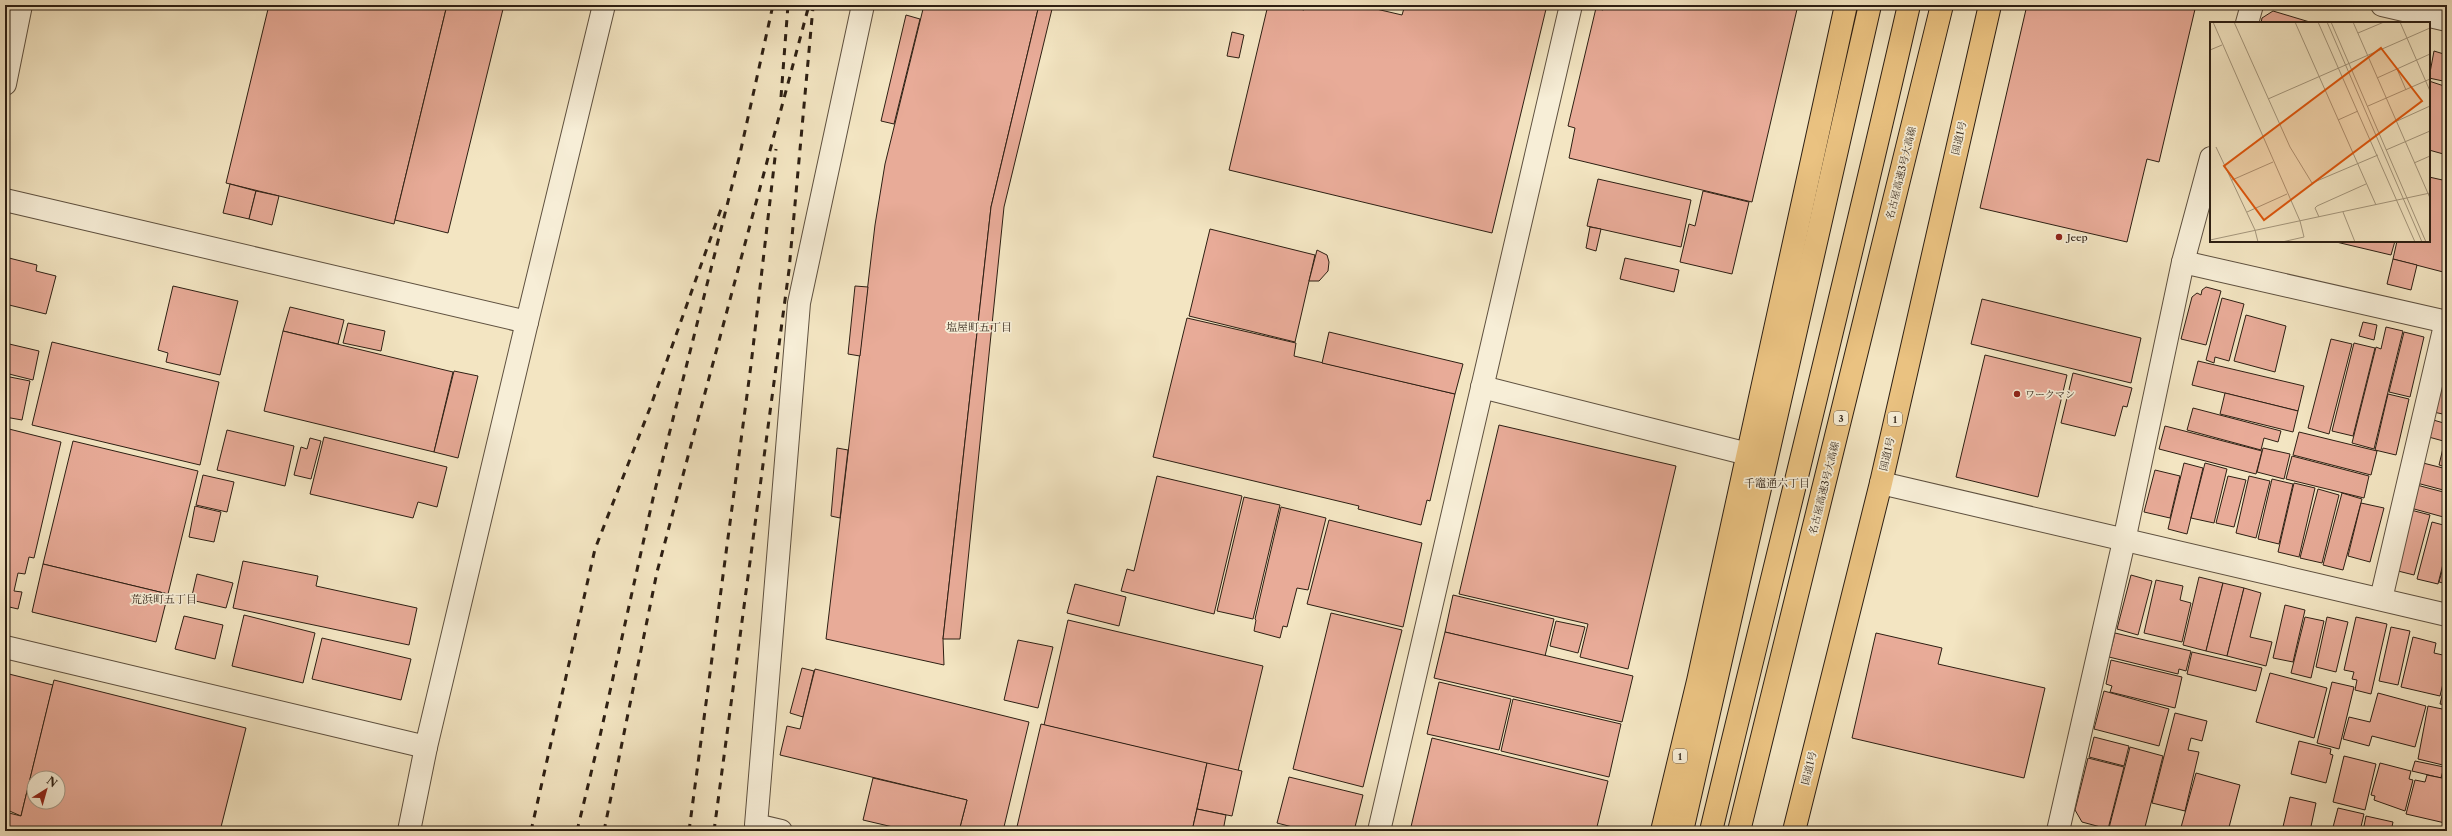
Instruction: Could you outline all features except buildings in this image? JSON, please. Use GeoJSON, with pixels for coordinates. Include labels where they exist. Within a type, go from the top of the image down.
{"type":"FeatureCollection","features":[{"type":"Feature","properties":{"kind":"highway","name":"1"},"geometry":{"type":"LineString","coordinates":[[1662,831],[1698,681],[1846,5]]}},
{"type":"Feature","properties":{"kind":"highway"},"geometry":{"type":"LineString","coordinates":[[1682,831],[1870,5]]}},
{"type":"Feature","properties":{"kind":"highway"},"geometry":{"type":"LineString","coordinates":[[1711,831],[1802,449],[1837,318],[1909,5]]}},
{"type":"Feature","properties":{"kind":"highway","name":"名古屋高速3号大高線"},"geometry":{"type":"LineString","coordinates":[[1739,831],[1942,5]]}},
{"type":"Feature","properties":{"kind":"highway","name":"国道1号"},"geometry":{"type":"LineString","coordinates":[[1794,831],[1880,483],[1990,5]]}},
{"type":"Feature","properties":{"kind":"street"},"geometry":{"type":"LineString","coordinates":[[5,84],[20,5]]}},
{"type":"Feature","properties":{"kind":"street"},"geometry":{"type":"LineString","coordinates":[[409,831],[426,747],[604,5]]}},
{"type":"Feature","properties":{"kind":"street"},"geometry":{"type":"LineString","coordinates":[[781,831],[756,825],[799,303],[863,5]]}},
{"type":"Feature","properties":{"kind":"street"},"geometry":{"type":"LineString","coordinates":[[1379,831],[1571,5]]}},
{"type":"Feature","properties":{"kind":"street"},"geometry":{"type":"LineString","coordinates":[[2247,22],[2252,5]]}},
{"type":"Feature","properties":{"kind":"street"},"geometry":{"type":"LineString","coordinates":[[2382,5],[2447,20]]}},
{"type":"Feature","properties":{"kind":"street"},"geometry":{"type":"LineString","coordinates":[[2058,831],[2124,541],[2183,262],[2210,162]]}},
{"type":"Feature","properties":{"kind":"street"},"geometry":{"type":"LineString","coordinates":[[5,200],[527,322]]}},
{"type":"Feature","properties":{"kind":"street"},"geometry":{"type":"LineString","coordinates":[[2183,262],[2447,322],[2381,599]]}},
{"type":"Feature","properties":{"kind":"street"},"geometry":{"type":"LineString","coordinates":[[1482,387],[1748,454]]}},
{"type":"Feature","properties":{"kind":"street"},"geometry":{"type":"LineString","coordinates":[[1880,483],[2447,615]]}},
{"type":"Feature","properties":{"kind":"street"},"geometry":{"type":"LineString","coordinates":[[5,647],[426,747]]}},
{"type":"Feature","properties":{"kind":"railway"},"geometry":{"type":"LineString","coordinates":[[577,831],[600,736],[654,494],[739,158],[773,5]]}},
{"type":"Feature","properties":{"kind":"railway"},"geometry":{"type":"LineString","coordinates":[[781,97],[788,5]]}},
{"type":"Feature","properties":{"kind":"railway"},"geometry":{"type":"LineString","coordinates":[[604,831],[657,572],[809,5]]}},
{"type":"Feature","properties":{"kind":"railway"},"geometry":{"type":"LineString","coordinates":[[714,831],[789,270],[813,7]]}},
{"type":"Feature","properties":{"kind":"railway"},"geometry":{"type":"LineString","coordinates":[[689,831],[751,365],[776,149]]}},
{"type":"Feature","properties":{"kind":"railway"},"geometry":{"type":"LineString","coordinates":[[531,831],[595,549],[650,408],[721,209]]}},
{"type":"Feature","properties":{"kind":"place","name":"Jeep"},"geometry":{"type":"Point","coordinates":[2059,237]}},
{"type":"Feature","properties":{"kind":"place","name":"ワークマン"},"geometry":{"type":"Point","coordinates":[2017,394]}},
{"type":"Feature","properties":{"kind":"district","name":"塩屋町五丁目"},"geometry":{"type":"Point","coordinates":[979,327]}},
{"type":"Feature","properties":{"kind":"district","name":"千竈通六丁目"},"geometry":{"type":"Point","coordinates":[1777,483]}},
{"type":"Feature","properties":{"kind":"district","name":"荒浜町五丁目"},"geometry":{"type":"Point","coordinates":[164,599]}}]}
